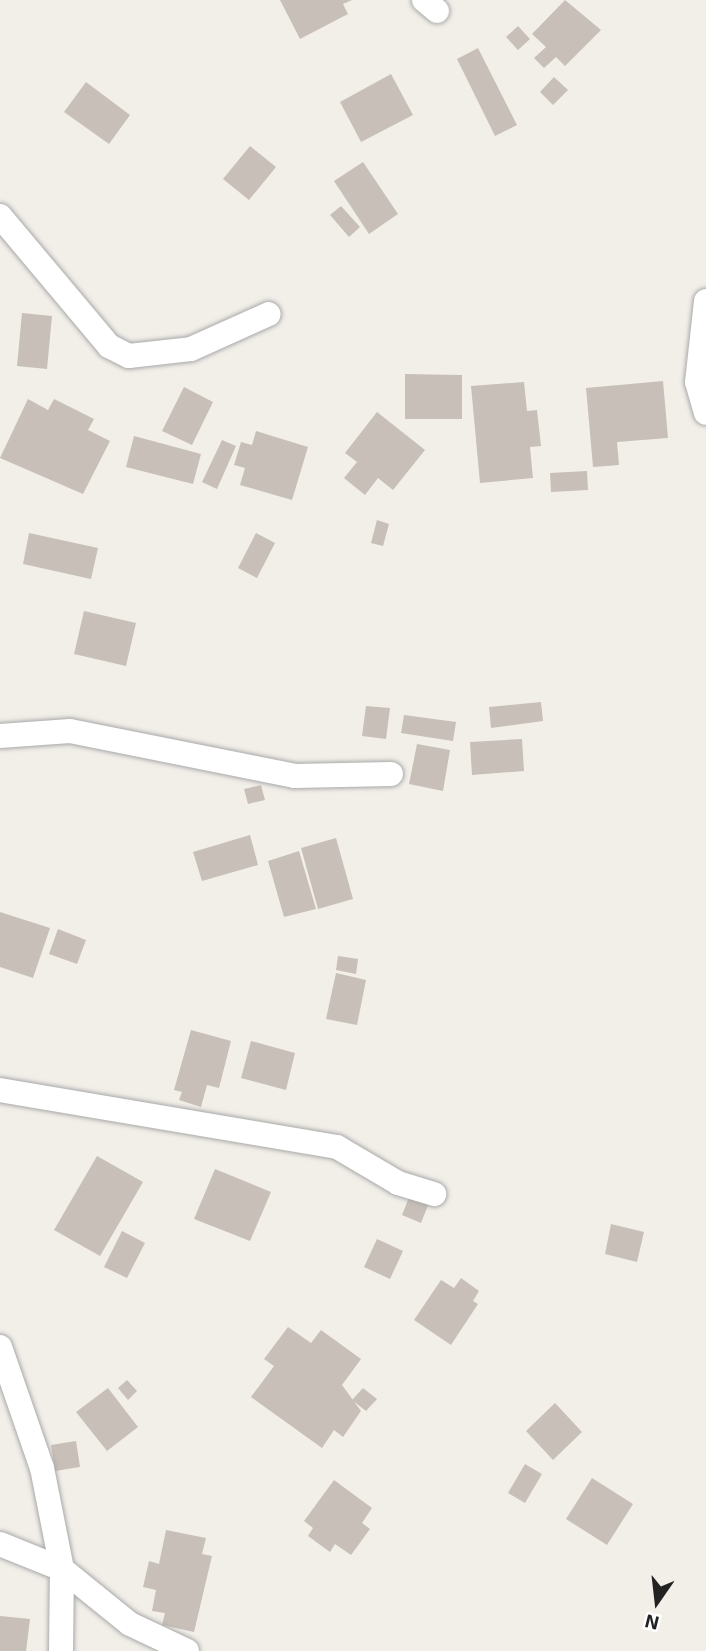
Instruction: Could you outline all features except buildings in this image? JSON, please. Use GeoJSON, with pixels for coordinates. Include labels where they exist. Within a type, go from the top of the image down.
{"type":"FeatureCollection","features":[{"type":"Feature","properties":{"kind":"street"},"geometry":{"type":"LineString","coordinates":[[0,216],[110,346],[129,356],[191,349],[269,314]]}},
{"type":"Feature","properties":{"kind":"street"},"geometry":{"type":"LineString","coordinates":[[706,301],[697,382],[706,413]]}},
{"type":"Feature","properties":{"kind":"street"},"geometry":{"type":"LineString","coordinates":[[0,736],[70,731],[295,776],[391,774]]}},
{"type":"Feature","properties":{"kind":"street"},"geometry":{"type":"LineString","coordinates":[[0,1090],[337,1147],[398,1183],[434,1194]]}},
{"type":"Feature","properties":{"kind":"street"},"geometry":{"type":"LineString","coordinates":[[0,1346],[42,1468],[62,1569],[61,1651]]}},
{"type":"Feature","properties":{"kind":"street"},"geometry":{"type":"LineString","coordinates":[[0,1544],[62,1569],[130,1624],[187,1651]]}}]}
